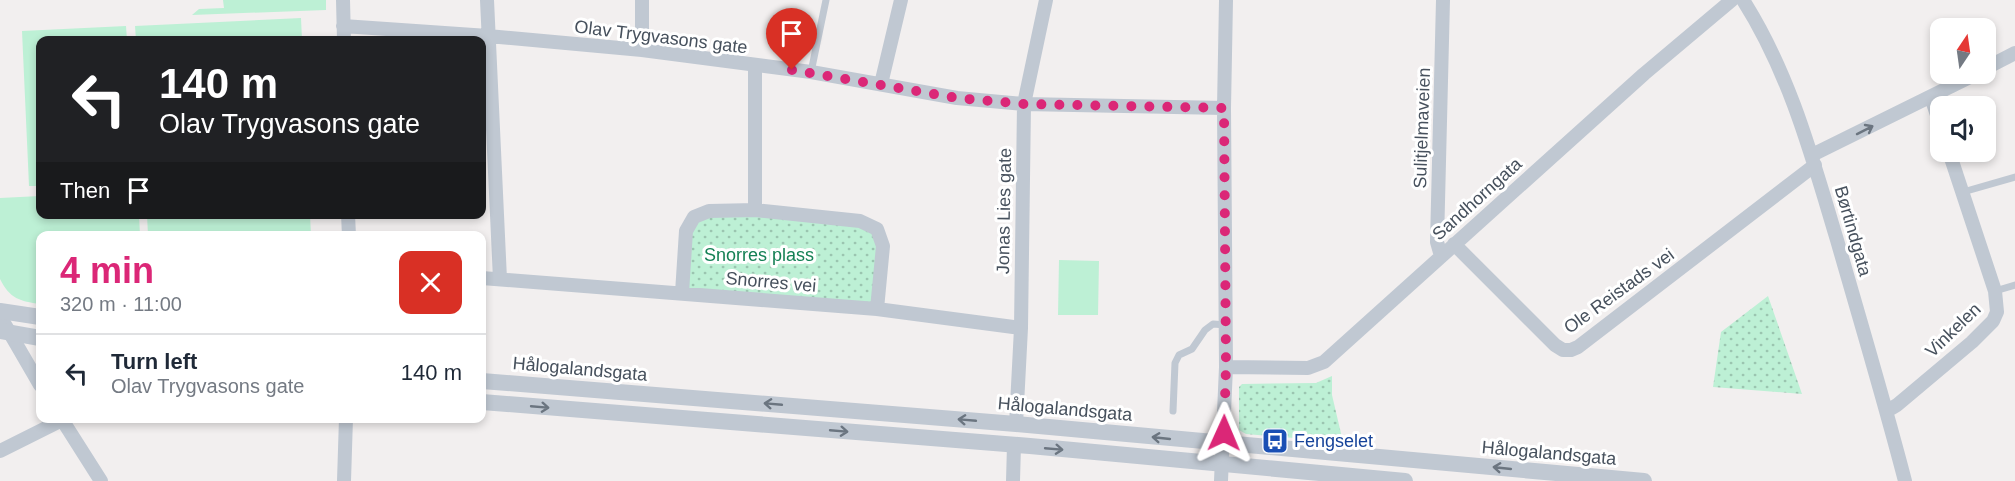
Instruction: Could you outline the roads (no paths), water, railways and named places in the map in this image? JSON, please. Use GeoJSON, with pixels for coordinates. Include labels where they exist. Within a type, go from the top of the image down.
{"type":"FeatureCollection","features":[{"type":"Feature","properties":{"kind":"street"},"geometry":{"type":"LineString","coordinates":[[343,0],[344,33]]}},
{"type":"Feature","properties":{"kind":"street"},"geometry":{"type":"LineString","coordinates":[[487,0],[500,279]]}},
{"type":"Feature","properties":{"kind":"street"},"geometry":{"type":"LineString","coordinates":[[642,0],[642,50]]}},
{"type":"Feature","properties":{"kind":"street"},"geometry":{"type":"LineString","coordinates":[[881,84],[901,0]]}},
{"type":"Feature","properties":{"kind":"street","name":"Jonas Lies gate"},"geometry":{"type":"LineString","coordinates":[[1016,424],[1021,328],[1024,104],[1046,0]]}},
{"type":"Feature","properties":{"kind":"street"},"geometry":{"type":"LineString","coordinates":[[1221,473],[1226,366],[1224,108],[1226,0]]}},
{"type":"Feature","properties":{"kind":"street","name":"Sulitjelmaveien"},"geometry":{"type":"LineString","coordinates":[[1441,256],[1437,242],[1443,0]]}},
{"type":"Feature","properties":{"kind":"street","name":"Sandhorngata"},"geometry":{"type":"LineString","coordinates":[[1226,366],[1308,368],[1324,362],[1644,74],[1732,0]]}},
{"type":"Feature","properties":{"kind":"street","name":"Børtindgata"},"geometry":{"type":"LineString","coordinates":[[1743,0],[1769,44],[1789,88],[1814,160],[1905,481]]}},
{"type":"Feature","properties":{"kind":"street","name":"Olav Trygvasons gate"},"geometry":{"type":"LineString","coordinates":[[344,33],[488,36],[642,50],[811,72],[957,98],[1024,104],[1224,108]]}},
{"type":"Feature","properties":{"kind":"street"},"geometry":{"type":"LineString","coordinates":[[1996,63],[2015,53]]}},
{"type":"Feature","properties":{"kind":"street"},"geometry":{"type":"LineString","coordinates":[[755,66],[755,210]]}},
{"type":"Feature","properties":{"kind":"street","name":"Ole Reistads vei"},"geometry":{"type":"LineString","coordinates":[[1933,96],[1956,84]]}},
{"type":"Feature","properties":{"kind":"street","name":"Ole Reistads vei"},"geometry":{"type":"LineString","coordinates":[[1454,244],[1555,345],[1563,350],[1571,350],[1608,326],[1814,160],[1930,98]]}},
{"type":"Feature","properties":{"kind":"street","name":"Vinkelen"},"geometry":{"type":"LineString","coordinates":[[1887,411],[1897,405],[1994,321],[1997,312],[1995,291],[1952,162]]}},
{"type":"Feature","properties":{"kind":"street"},"geometry":{"type":"LineString","coordinates":[[682,293],[686,231],[694,218],[709,211],[755,210],[860,221],[877,229],[883,246],[877,309]]}},
{"type":"Feature","properties":{"kind":"street","name":"Snorres vei"},"geometry":{"type":"LineString","coordinates":[[486,278],[877,309],[1021,328]]}},
{"type":"Feature","properties":{"kind":"street"},"geometry":{"type":"LineString","coordinates":[[0,310],[36,316]]}},
{"type":"Feature","properties":{"kind":"street"},"geometry":{"type":"LineString","coordinates":[[0,316],[4,332],[36,379]]}},
{"type":"Feature","properties":{"kind":"street"},"geometry":{"type":"LineString","coordinates":[[4,332],[36,337]]}},
{"type":"Feature","properties":{"kind":"street","name":"Hålogalandsgata"},"geometry":{"type":"LineString","coordinates":[[486,381],[1016,424],[1644,481]]}},
{"type":"Feature","properties":{"kind":"street"},"geometry":{"type":"LineString","coordinates":[[486,402],[1014,445],[1221,473],[1406,481]]}},
{"type":"Feature","properties":{"kind":"street"},"geometry":{"type":"LineString","coordinates":[[0,452],[54,423]]}},
{"type":"Feature","properties":{"kind":"street"},"geometry":{"type":"LineString","coordinates":[[64,423],[101,481]]}},
{"type":"Feature","properties":{"kind":"street"},"geometry":{"type":"LineString","coordinates":[[344,481],[346,423]]}},
{"type":"Feature","properties":{"kind":"street"},"geometry":{"type":"LineString","coordinates":[[1013,481],[1014,445]]}},
{"type":"Feature","properties":{"kind":"lane"},"geometry":{"type":"LineString","coordinates":[[811,72],[826,0]]}},
{"type":"Feature","properties":{"kind":"lane"},"geometry":{"type":"LineString","coordinates":[[1963,192],[2015,177]]}},
{"type":"Feature","properties":{"kind":"lane"},"geometry":{"type":"LineString","coordinates":[[1995,291],[2015,285]]}},
{"type":"Feature","properties":{"kind":"lane"},"geometry":{"type":"LineString","coordinates":[[1173,411],[1174,363],[1179,355],[1192,349],[1205,330],[1213,324],[1226,325]]}},
{"type":"Feature","properties":{"kind":"place","name":"Fengselet"},"geometry":{"type":"Point","coordinates":[1275,441]}},
{"type":"Feature","properties":{"kind":"park label","name":"Snorres plass"},"geometry":{"type":"Point","coordinates":[759,255]}}]}
